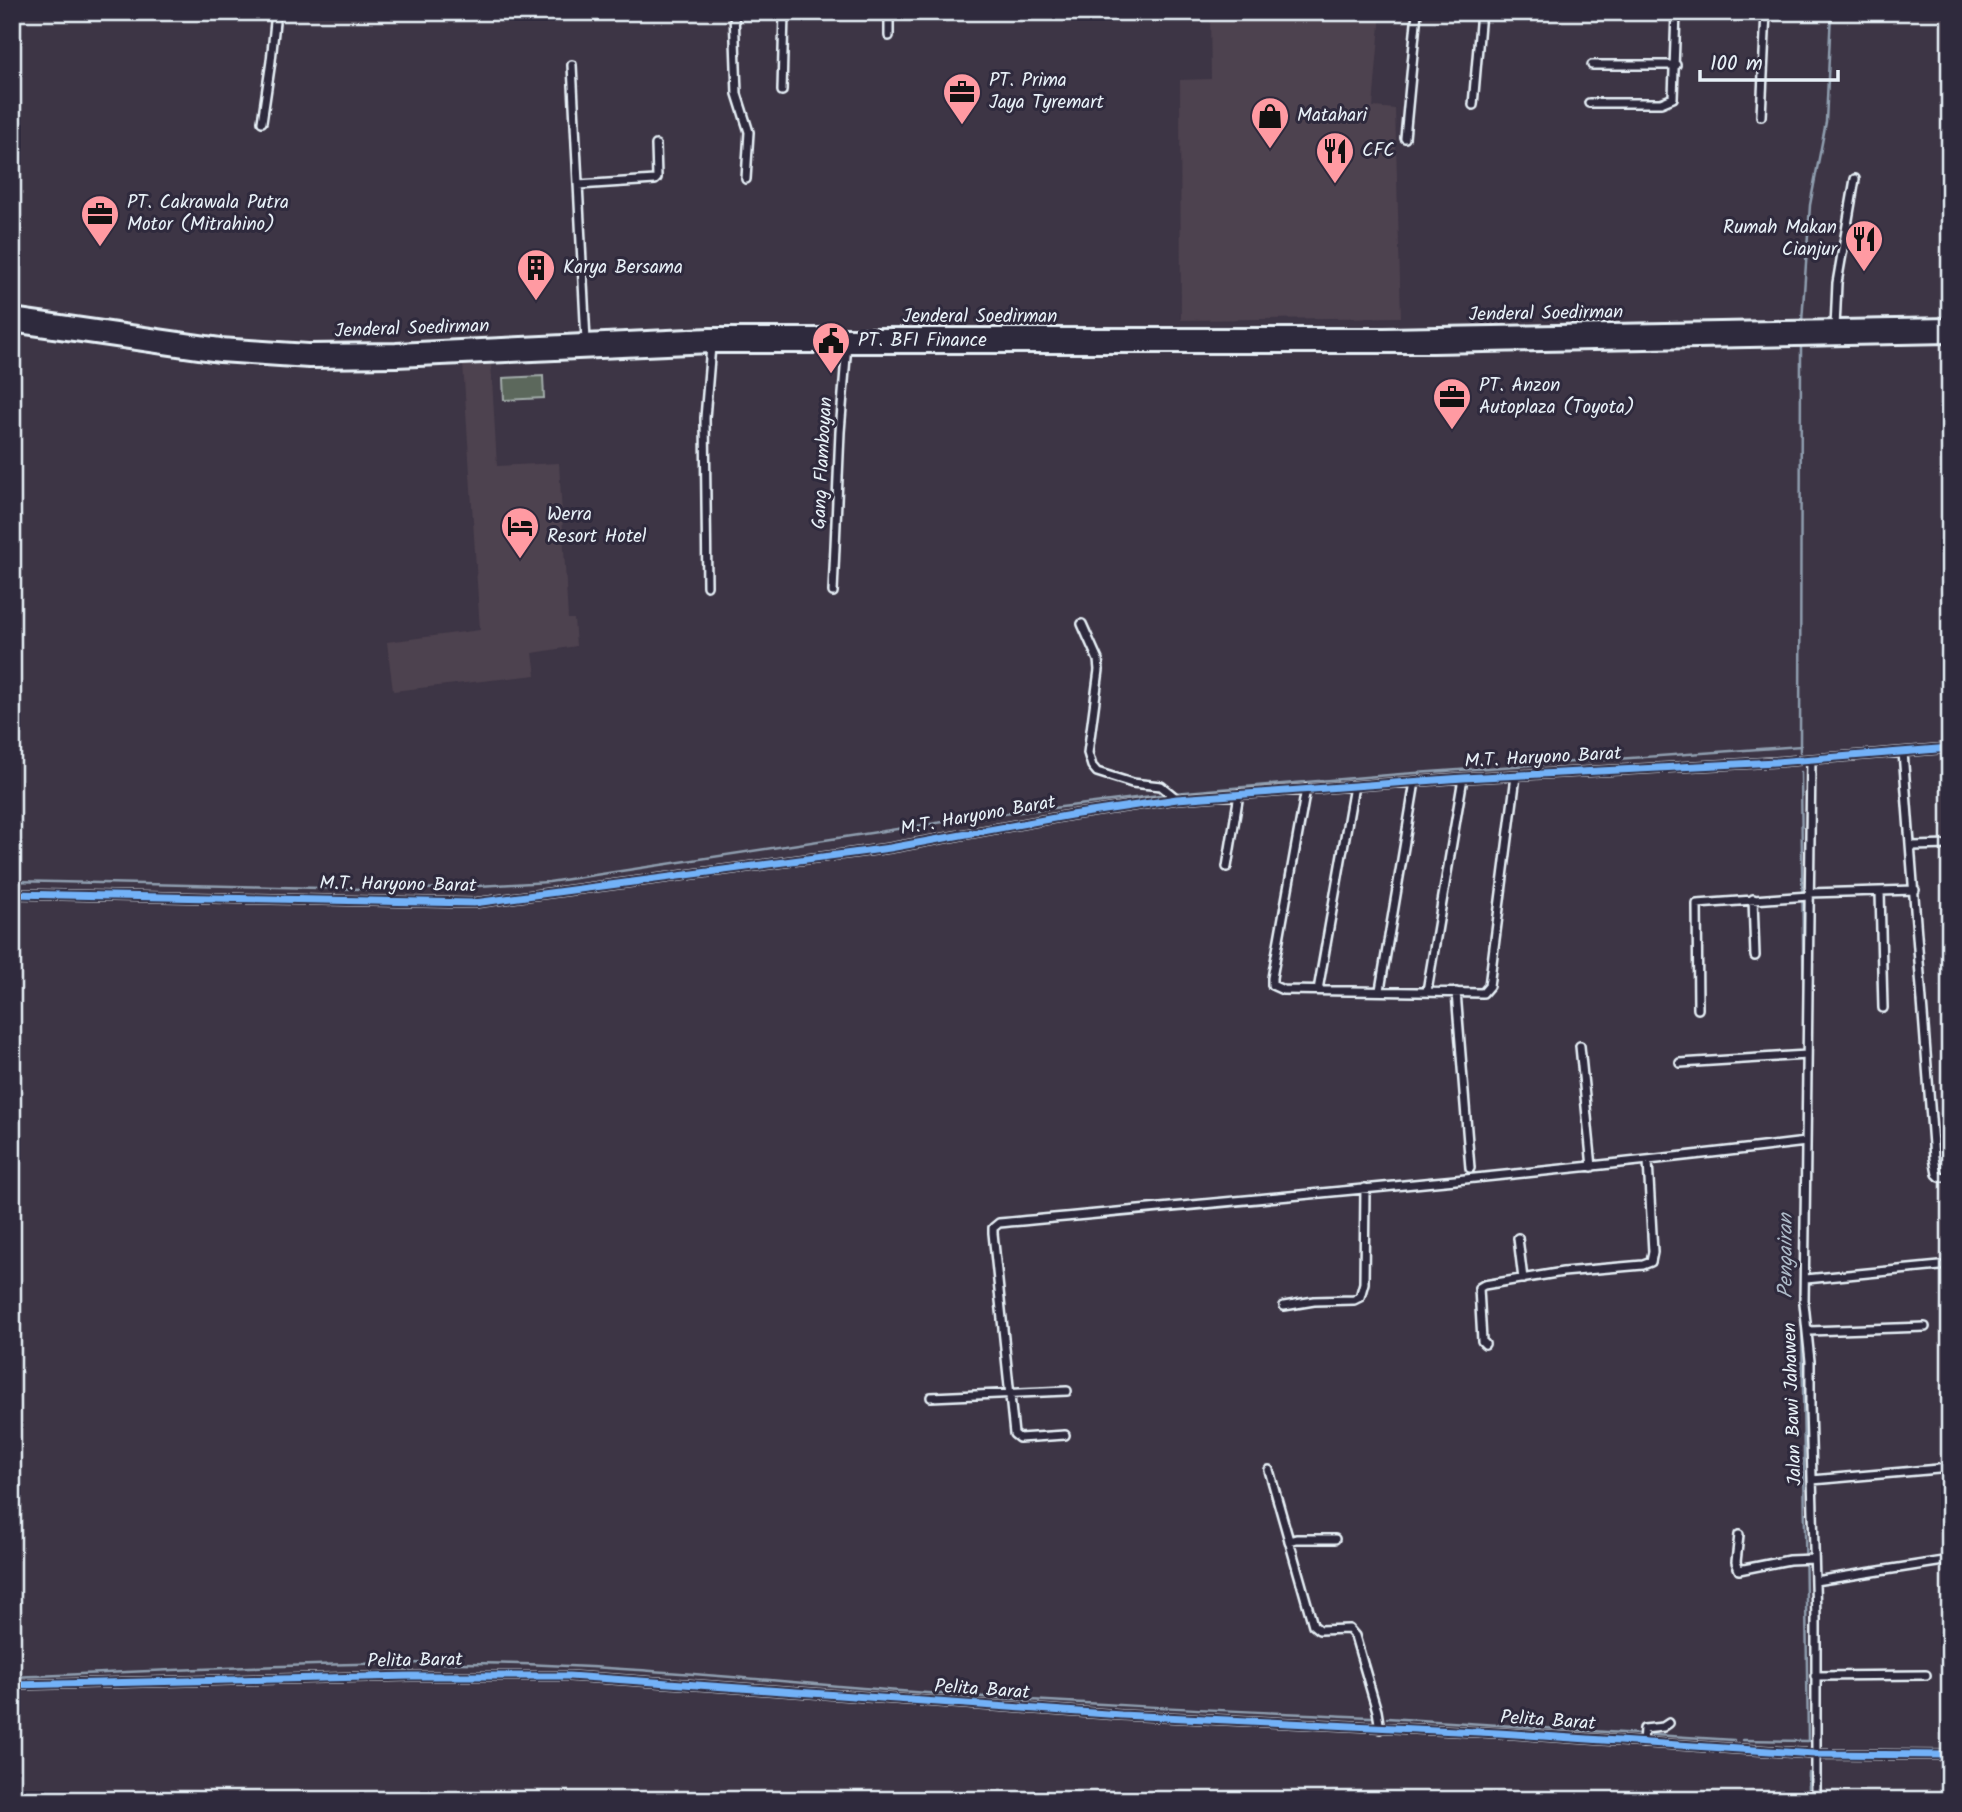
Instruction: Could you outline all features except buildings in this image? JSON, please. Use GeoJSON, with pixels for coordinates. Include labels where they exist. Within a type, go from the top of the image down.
{"type":"FeatureCollection","features":[{"type":"Feature","properties":{"kind":"highway","name":"Jenderal Soedirman"},"geometry":{"type":"LineString","coordinates":[[12,315],[164,338],[282,351],[396,350],[709,335],[847,341]]}},
{"type":"Feature","properties":{"kind":"highway","name":"Jenderal Soedirman"},"geometry":{"type":"LineString","coordinates":[[12,325],[207,353],[281,360],[396,360],[847,341],[1950,336]]}},
{"type":"Feature","properties":{"kind":"highway","name":"Jenderal Soedirman"},"geometry":{"type":"LineString","coordinates":[[1662,336],[1950,326]]}},
{"type":"Feature","properties":{"kind":"street"},"geometry":{"type":"LineString","coordinates":[[262,122],[276,12]]}},
{"type":"Feature","properties":{"kind":"street"},"geometry":{"type":"LineString","coordinates":[[734,12],[737,94],[748,128],[746,179]]}},
{"type":"Feature","properties":{"kind":"street"},"geometry":{"type":"LineString","coordinates":[[782,91],[784,12]]}},
{"type":"Feature","properties":{"kind":"street"},"geometry":{"type":"LineString","coordinates":[[889,12],[889,36]]}},
{"type":"Feature","properties":{"kind":"street"},"geometry":{"type":"LineString","coordinates":[[1405,138],[1417,12]]}},
{"type":"Feature","properties":{"kind":"street"},"geometry":{"type":"LineString","coordinates":[[1473,105],[1481,12]]}},
{"type":"Feature","properties":{"kind":"street"},"geometry":{"type":"LineString","coordinates":[[1589,103],[1668,102],[1674,94],[1676,12]]}},
{"type":"Feature","properties":{"kind":"street"},"geometry":{"type":"LineString","coordinates":[[1761,116],[1766,12]]}},
{"type":"Feature","properties":{"kind":"street"},"geometry":{"type":"LineString","coordinates":[[572,65],[586,341]]}},
{"type":"Feature","properties":{"kind":"street"},"geometry":{"type":"LineString","coordinates":[[1592,65],[1676,65]]}},
{"type":"Feature","properties":{"kind":"street"},"geometry":{"type":"LineString","coordinates":[[578,184],[655,180],[656,145]]}},
{"type":"Feature","properties":{"kind":"street"},"geometry":{"type":"LineString","coordinates":[[1835,328],[1837,283],[1855,179]]}},
{"type":"Feature","properties":{"kind":"street","name":"Gang Flamboyan"},"geometry":{"type":"LineString","coordinates":[[833,592],[847,341]]}},
{"type":"Feature","properties":{"kind":"street"},"geometry":{"type":"LineString","coordinates":[[707,586],[705,418],[711,346]]}},
{"type":"Feature","properties":{"kind":"street"},"geometry":{"type":"LineString","coordinates":[[1947,441],[1950,363]]}},
{"type":"Feature","properties":{"kind":"street"},"geometry":{"type":"LineString","coordinates":[[1082,624],[1098,660],[1099,670],[1088,753],[1092,766],[1097,772],[1132,783],[1161,786],[1177,799]]}},
{"type":"Feature","properties":{"kind":"street","name":"M.T. Haryono Barat"},"geometry":{"type":"LineString","coordinates":[[12,894],[474,903],[890,848],[1177,799],[1463,778],[1811,760],[1950,748]]}},
{"type":"Feature","properties":{"kind":"street"},"geometry":{"type":"LineString","coordinates":[[1903,752],[1934,1158],[1937,1174],[1940,1177],[1950,1177]]}},
{"type":"Feature","properties":{"kind":"street","name":"Jalan Bawi Jahawen"},"geometry":{"type":"LineString","coordinates":[[1811,760],[1804,1303],[1809,1331],[1815,1581],[1816,1800]]}},
{"type":"Feature","properties":{"kind":"street"},"geometry":{"type":"LineString","coordinates":[[1306,789],[1272,985],[1277,989],[1483,993],[1489,986],[1516,776]]}},
{"type":"Feature","properties":{"kind":"street"},"geometry":{"type":"LineString","coordinates":[[1427,992],[1463,778]]}},
{"type":"Feature","properties":{"kind":"street"},"geometry":{"type":"LineString","coordinates":[[1380,990],[1415,782]]}},
{"type":"Feature","properties":{"kind":"street"},"geometry":{"type":"LineString","coordinates":[[1318,990],[1354,786]]}},
{"type":"Feature","properties":{"kind":"street"},"geometry":{"type":"LineString","coordinates":[[1227,867],[1239,794]]}},
{"type":"Feature","properties":{"kind":"street"},"geometry":{"type":"LineString","coordinates":[[1912,846],[1950,845]]}},
{"type":"Feature","properties":{"kind":"street"},"geometry":{"type":"LineString","coordinates":[[1698,1009],[1699,902],[1915,890]]}},
{"type":"Feature","properties":{"kind":"street"},"geometry":{"type":"LineString","coordinates":[[1880,892],[1883,1008]]}},
{"type":"Feature","properties":{"kind":"street"},"geometry":{"type":"LineString","coordinates":[[1753,899],[1755,956]]}},
{"type":"Feature","properties":{"kind":"street"},"geometry":{"type":"LineString","coordinates":[[1456,992],[1470,1168]]}},
{"type":"Feature","properties":{"kind":"street"},"geometry":{"type":"LineString","coordinates":[[1580,1046],[1592,1167]]}},
{"type":"Feature","properties":{"kind":"street"},"geometry":{"type":"LineString","coordinates":[[1680,1063],[1807,1055]]}},
{"type":"Feature","properties":{"kind":"street"},"geometry":{"type":"LineString","coordinates":[[1065,1435],[1016,1437],[993,1233],[995,1225],[1592,1167],[1806,1142]]}},
{"type":"Feature","properties":{"kind":"street"},"geometry":{"type":"LineString","coordinates":[[1485,1344],[1482,1341],[1479,1288],[1484,1285],[1651,1262],[1653,1252],[1648,1161]]}},
{"type":"Feature","properties":{"kind":"street"},"geometry":{"type":"LineString","coordinates":[[1284,1306],[1314,1301],[1354,1300],[1360,1297],[1364,1283],[1365,1188]]}},
{"type":"Feature","properties":{"kind":"street"},"geometry":{"type":"LineString","coordinates":[[1518,1238],[1523,1279]]}},
{"type":"Feature","properties":{"kind":"street"},"geometry":{"type":"LineString","coordinates":[[1806,1279],[1940,1266]]}},
{"type":"Feature","properties":{"kind":"street"},"geometry":{"type":"LineString","coordinates":[[1809,1331],[1925,1327]]}},
{"type":"Feature","properties":{"kind":"street"},"geometry":{"type":"LineString","coordinates":[[931,1397],[1067,1391]]}},
{"type":"Feature","properties":{"kind":"street"},"geometry":{"type":"LineString","coordinates":[[1812,1480],[1950,1468]]}},
{"type":"Feature","properties":{"kind":"street"},"geometry":{"type":"LineString","coordinates":[[1269,1470],[1314,1627],[1319,1630],[1345,1628],[1355,1636],[1380,1729]]}},
{"type":"Feature","properties":{"kind":"street"},"geometry":{"type":"LineString","coordinates":[[1739,1535],[1736,1562],[1739,1570],[1789,1560],[1814,1559]]}},
{"type":"Feature","properties":{"kind":"street"},"geometry":{"type":"LineString","coordinates":[[1289,1541],[1335,1539]]}},
{"type":"Feature","properties":{"kind":"street"},"geometry":{"type":"LineString","coordinates":[[1815,1581],[1950,1560]]}},
{"type":"Feature","properties":{"kind":"street"},"geometry":{"type":"LineString","coordinates":[[1815,1676],[1926,1675]]}},
{"type":"Feature","properties":{"kind":"street","name":"Pelita Barat"},"geometry":{"type":"LineString","coordinates":[[12,1685],[398,1676],[556,1676],[927,1703],[1380,1729],[1499,1733],[1814,1755],[1950,1755]]}},
{"type":"Feature","properties":{"kind":"street"},"geometry":{"type":"LineString","coordinates":[[1643,1743],[1644,1729],[1662,1727],[1669,1723]]}},
{"type":"Feature","properties":{"kind":"shaded area"},"geometry":{"type":"Polygon","coordinates":[[[1210,12],[1381,12],[1373,107],[1395,109],[1401,317],[1181,320],[1180,80],[1211,79],[1210,12]]]}},
{"type":"Feature","properties":{"kind":"shaded area","name":"Werra Resort Hotel"},"geometry":{"type":"Polygon","coordinates":[[[491,362],[497,466],[559,463],[568,619],[574,619],[576,646],[533,653],[536,675],[393,691],[387,642],[480,630],[463,363],[491,362]]]}},
{"type":"Feature","properties":{"kind":"green space"},"geometry":{"type":"Polygon","coordinates":[[[543,376],[544,398],[504,400],[503,378],[543,376]]]}},
{"type":"Feature","properties":{"kind":"waterway"},"geometry":{"type":"LineString","coordinates":[[1802,322],[1810,205],[1826,122],[1831,12]]}},
{"type":"Feature","properties":{"kind":"waterway"},"geometry":{"type":"LineString","coordinates":[[1800,752],[1801,344]]}},
{"type":"Feature","properties":{"kind":"waterway"},"geometry":{"type":"LineString","coordinates":[[1174,793],[1801,746]]}},
{"type":"Feature","properties":{"kind":"waterway","name":"Pengairan"},"geometry":{"type":"LineString","coordinates":[[1801,772],[1804,1031]]}},
{"type":"Feature","properties":{"kind":"waterway"},"geometry":{"type":"LineString","coordinates":[[12,881],[406,890],[549,882],[963,819],[1168,794]]}},
{"type":"Feature","properties":{"kind":"waterway","name":"Pengairan"},"geometry":{"type":"LineString","coordinates":[[1743,1740],[1808,1741],[1802,1317]]}},
{"type":"Feature","properties":{"kind":"waterway"},"geometry":{"type":"LineString","coordinates":[[12,1677],[340,1664],[506,1664],[675,1672],[1018,1699],[1371,1717]]}},
{"type":"Feature","properties":{"kind":"waterway"},"geometry":{"type":"LineString","coordinates":[[1387,1718],[1734,1740]]}},
{"type":"Feature","properties":{"kind":"waterway","name":"Pengairan"},"geometry":{"type":"LineString","coordinates":[[1809,1773],[1809,1800]]}},
{"type":"Feature","properties":{"kind":"cycle path"},"geometry":{"type":"LineString","coordinates":[[12,894],[474,903],[890,848],[1177,799],[1463,778],[1776,762],[1950,748]]}},
{"type":"Feature","properties":{"kind":"cycle path"},"geometry":{"type":"LineString","coordinates":[[12,1685],[411,1676],[569,1676],[1121,1715],[1499,1733],[1814,1754],[1950,1755]]}},
{"type":"Feature","properties":{"kind":"place","name":"PT. Prima Jaya Tyremart"},"geometry":{"type":"Point","coordinates":[962,126]}},
{"type":"Feature","properties":{"kind":"place","name":"Matahari"},"geometry":{"type":"Point","coordinates":[1270,150]}},
{"type":"Feature","properties":{"kind":"place","name":"CFC"},"geometry":{"type":"Point","coordinates":[1335,185]}},
{"type":"Feature","properties":{"kind":"place","name":"PT. Cakrawala Putra Motor (Mitrahino)"},"geometry":{"type":"Point","coordinates":[100,248]}},
{"type":"Feature","properties":{"kind":"place","name":"Rumah Makan Cianjur"},"geometry":{"type":"Point","coordinates":[1864,273]}},
{"type":"Feature","properties":{"kind":"place","name":"Karya Bersama"},"geometry":{"type":"Point","coordinates":[536,302]}},
{"type":"Feature","properties":{"kind":"place","name":"PT. BFI Finance"},"geometry":{"type":"Point","coordinates":[831,375]}},
{"type":"Feature","properties":{"kind":"place","name":"PT. Anzon Autoplaza (Toyota)"},"geometry":{"type":"Point","coordinates":[1452,431]}},
{"type":"Feature","properties":{"kind":"place","name":"Werra Resort Hotel"},"geometry":{"type":"Point","coordinates":[520,560]}}]}
